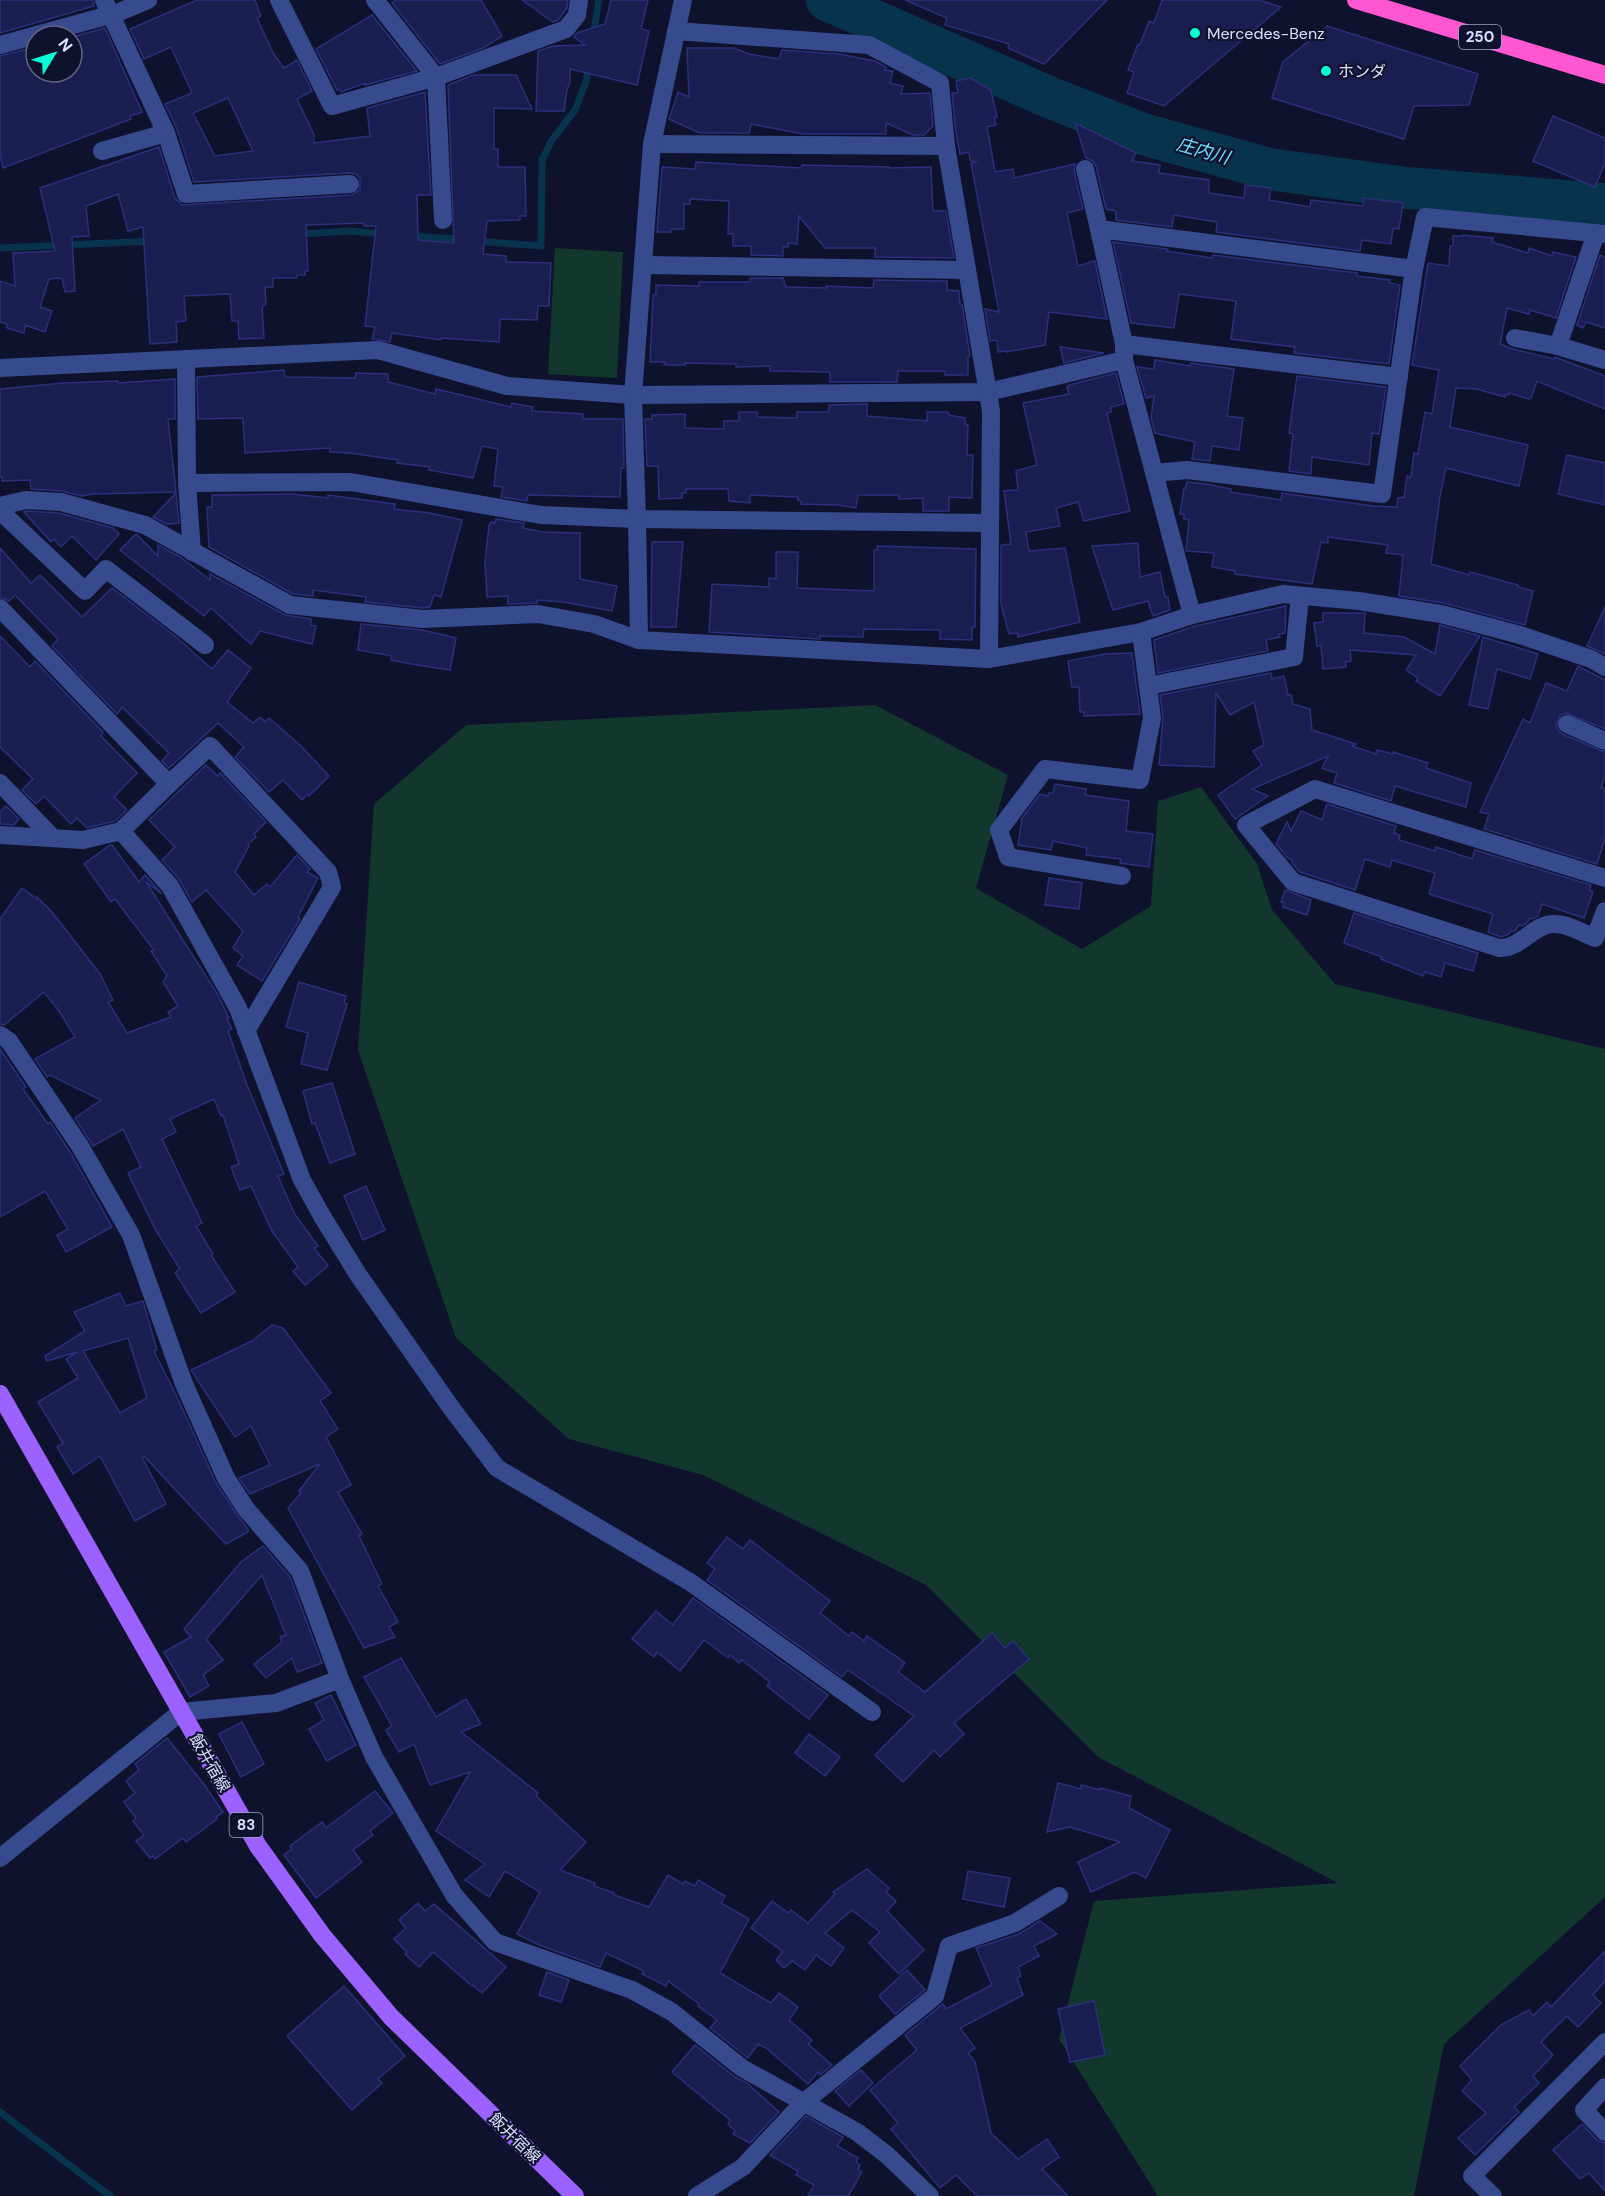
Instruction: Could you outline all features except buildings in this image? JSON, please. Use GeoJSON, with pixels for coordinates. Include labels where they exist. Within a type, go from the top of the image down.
{"type":"FeatureCollection","features":[{"type":"Feature","properties":{"kind":"highway","name":"250"},"geometry":{"type":"LineString","coordinates":[[1356,0],[1605,75]]}},
{"type":"Feature","properties":{"kind":"main road","name":"飯井宿線"},"geometry":{"type":"LineString","coordinates":[[0,1394],[258,1846],[322,1935],[391,2017],[575,2196]]}},
{"type":"Feature","properties":{"kind":"street"},"geometry":{"type":"LineString","coordinates":[[0,45],[107,7],[148,0]]}},
{"type":"Feature","properties":{"kind":"street"},"geometry":{"type":"LineString","coordinates":[[279,0],[332,106],[436,77],[566,29],[577,15],[579,0]]}},
{"type":"Feature","properties":{"kind":"street"},"geometry":{"type":"LineString","coordinates":[[375,0],[436,77],[443,220]]}},
{"type":"Feature","properties":{"kind":"street"},"geometry":{"type":"LineString","coordinates":[[639,640],[633,395],[652,144],[683,0]]}},
{"type":"Feature","properties":{"kind":"street"},"geometry":{"type":"LineString","coordinates":[[107,7],[166,133],[186,194],[350,184]]}},
{"type":"Feature","properties":{"kind":"street"},"geometry":{"type":"LineString","coordinates":[[676,31],[869,45],[940,83],[946,146],[991,411],[989,659]]}},
{"type":"Feature","properties":{"kind":"street"},"geometry":{"type":"LineString","coordinates":[[102,151],[166,133]]}},
{"type":"Feature","properties":{"kind":"street"},"geometry":{"type":"LineString","coordinates":[[652,144],[946,146]]}},
{"type":"Feature","properties":{"kind":"street"},"geometry":{"type":"LineString","coordinates":[[1085,169],[1124,352],[1192,615]]}},
{"type":"Feature","properties":{"kind":"street"},"geometry":{"type":"LineString","coordinates":[[1154,473],[1187,470],[1382,494],[1414,268],[1425,217],[1600,234],[1558,346]]}},
{"type":"Feature","properties":{"kind":"street"},"geometry":{"type":"LineString","coordinates":[[1099,229],[1414,268]]}},
{"type":"Feature","properties":{"kind":"street"},"geometry":{"type":"LineString","coordinates":[[643,265],[967,270]]}},
{"type":"Feature","properties":{"kind":"street"},"geometry":{"type":"LineString","coordinates":[[1515,338],[1558,346],[1605,360]]}},
{"type":"Feature","properties":{"kind":"street"},"geometry":{"type":"LineString","coordinates":[[0,368],[378,350],[507,386],[633,395],[988,392],[1124,352],[1399,377]]}},
{"type":"Feature","properties":{"kind":"street"},"geometry":{"type":"LineString","coordinates":[[186,359],[188,483],[192,552]]}},
{"type":"Feature","properties":{"kind":"street"},"geometry":{"type":"LineString","coordinates":[[188,483],[351,482],[541,515],[637,519],[989,523]]}},
{"type":"Feature","properties":{"kind":"street"},"geometry":{"type":"LineString","coordinates":[[0,506],[26,500],[61,502],[145,525],[290,605],[423,619],[538,614],[594,624],[639,640],[989,659],[1142,632],[1192,615],[1283,594],[1359,601],[1441,614],[1520,634],[1591,659],[1605,667]]}},
{"type":"Feature","properties":{"kind":"street"},"geometry":{"type":"LineString","coordinates":[[0,511],[85,591],[106,569],[205,645]]}},
{"type":"Feature","properties":{"kind":"street"},"geometry":{"type":"LineString","coordinates":[[1148,686],[1294,657],[1300,596]]}},
{"type":"Feature","properties":{"kind":"street"},"geometry":{"type":"LineString","coordinates":[[0,608],[169,784]]}},
{"type":"Feature","properties":{"kind":"street"},"geometry":{"type":"LineString","coordinates":[[1122,876],[1008,857],[999,830],[1045,769],[1140,780],[1152,718],[1142,632]]}},
{"type":"Feature","properties":{"kind":"street"},"geometry":{"type":"LineString","coordinates":[[1567,724],[1605,741]]}},
{"type":"Feature","properties":{"kind":"street"},"geometry":{"type":"LineString","coordinates":[[0,835],[83,840],[122,831],[210,746],[328,872],[332,887],[246,1031]]}},
{"type":"Feature","properties":{"kind":"street"},"geometry":{"type":"LineString","coordinates":[[0,783],[52,837]]}},
{"type":"Feature","properties":{"kind":"street"},"geometry":{"type":"LineString","coordinates":[[1605,878],[1315,789],[1246,825],[1293,882],[1499,948],[1516,945],[1551,923],[1595,938],[1605,910]]}},
{"type":"Feature","properties":{"kind":"street"},"geometry":{"type":"LineString","coordinates":[[122,831],[170,886],[238,1008],[302,1180],[322,1216],[384,1312],[452,1409],[497,1468],[690,1582],[872,1712]]}},
{"type":"Feature","properties":{"kind":"street"},"geometry":{"type":"LineString","coordinates":[[0,1035],[9,1041],[80,1146],[131,1235],[184,1384],[226,1478],[246,1509],[300,1571],[340,1679],[374,1757],[454,1895],[495,1942],[632,1990],[672,2012],[742,2068],[856,2132],[887,2155],[930,2196]]}},
{"type":"Feature","properties":{"kind":"street"},"geometry":{"type":"LineString","coordinates":[[0,1858],[181,1712],[276,1703],[340,1679]]}},
{"type":"Feature","properties":{"kind":"street"},"geometry":{"type":"LineString","coordinates":[[697,2196],[743,2167],[803,2103],[935,1996],[949,1946],[1015,1923],[1059,1896]]}},
{"type":"Feature","properties":{"kind":"street"},"geometry":{"type":"LineString","coordinates":[[1493,2196],[1472,2176],[1605,2042]]}},
{"type":"Feature","properties":{"kind":"street"},"geometry":{"type":"LineString","coordinates":[[1605,2087],[1584,2109],[1605,2132]]}},
{"type":"Feature","properties":{"kind":"green space"},"geometry":{"type":"Polygon","coordinates":[[[555,248],[623,252],[617,378],[548,374],[555,248]]]}},
{"type":"Feature","properties":{"kind":"green space"},"geometry":{"type":"Polygon","coordinates":[[[875,705],[1008,775],[976,888],[1082,949],[1151,906],[1158,801],[1201,787],[1257,864],[1272,910],[1335,984],[1605,1049],[1605,1897],[1444,2044],[1414,2196],[1158,2196],[1059,2039],[1094,1901],[1338,1883],[1098,1757],[926,1585],[703,1475],[569,1439],[456,1338],[358,1050],[374,804],[466,725],[875,705]]]}},
{"type":"Feature","properties":{"kind":"waterway"},"geometry":{"type":"LineString","coordinates":[[593,36],[599,0]]}},
{"type":"Feature","properties":{"kind":"waterway","name":"庄内川"},"geometry":{"type":"LineString","coordinates":[[827,0],[1051,98],[1143,134],[1269,169],[1407,188],[1605,204]]}},
{"type":"Feature","properties":{"kind":"waterway"},"geometry":{"type":"LineString","coordinates":[[475,241],[541,246],[542,160],[552,140],[575,110],[586,82],[589,65]]}},
{"type":"Feature","properties":{"kind":"waterway"},"geometry":{"type":"LineString","coordinates":[[299,234],[350,231],[383,234]]}},
{"type":"Feature","properties":{"kind":"waterway"},"geometry":{"type":"LineString","coordinates":[[409,236],[461,239]]}},
{"type":"Feature","properties":{"kind":"waterway"},"geometry":{"type":"LineString","coordinates":[[0,248],[153,241]]}},
{"type":"Feature","properties":{"kind":"waterway"},"geometry":{"type":"LineString","coordinates":[[0,2112],[110,2196]]}},
{"type":"Feature","properties":{"kind":"place","name":"Mercedes-Benz"},"geometry":{"type":"Point","coordinates":[1195,33]}},
{"type":"Feature","properties":{"kind":"place","name":"ホンダ"},"geometry":{"type":"Point","coordinates":[1326,71]}}]}
